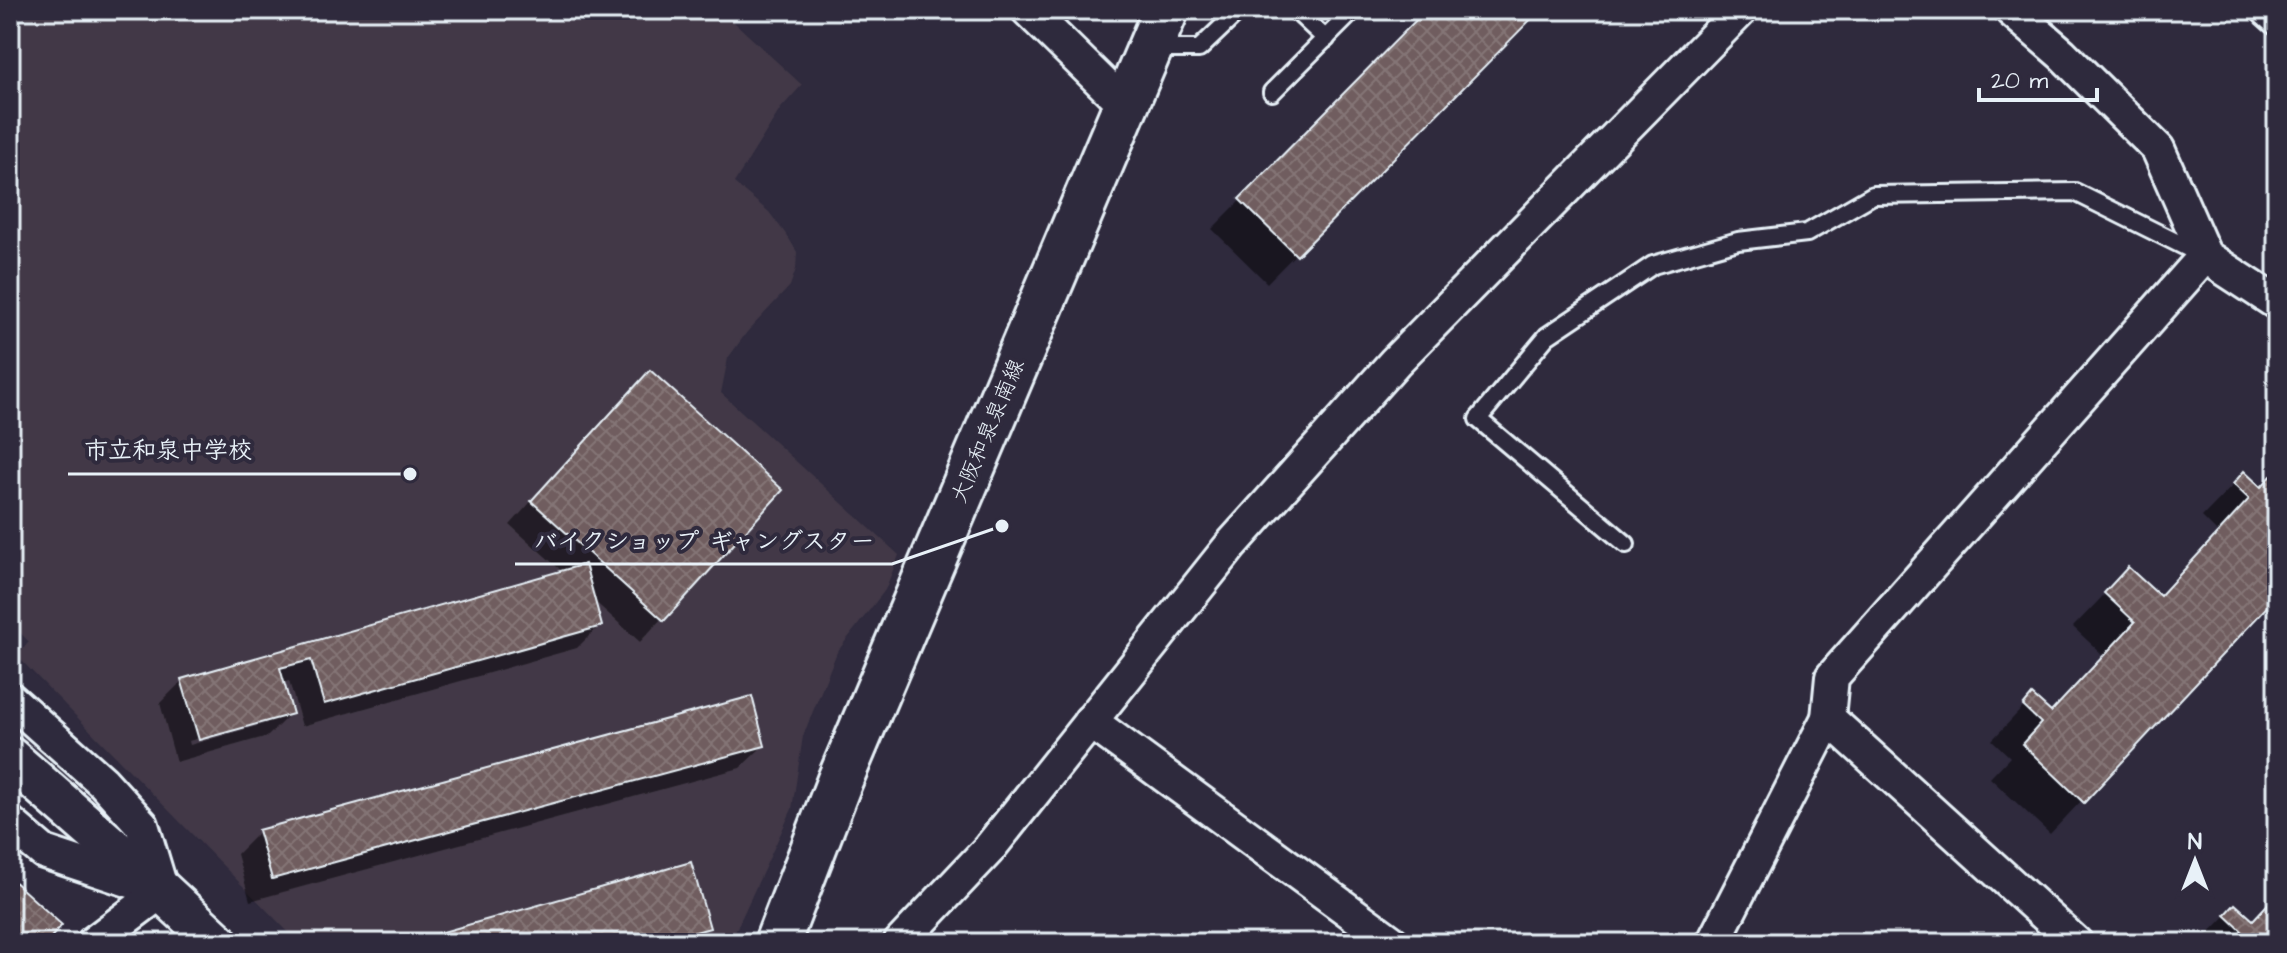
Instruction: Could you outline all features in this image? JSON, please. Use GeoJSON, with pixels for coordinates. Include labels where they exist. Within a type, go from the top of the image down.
{"type":"FeatureCollection","features":[{"type":"Feature","properties":{"kind":"main road","name":"大阪和泉泉南線"},"geometry":{"type":"LineString","coordinates":[[777,943],[840,780],[1157,29]]}},
{"type":"Feature","properties":{"kind":"street"},"geometry":{"type":"LineString","coordinates":[[1028,10],[1125,105]]}},
{"type":"Feature","properties":{"kind":"street"},"geometry":{"type":"LineString","coordinates":[[900,943],[988,850],[1232,544],[1395,362],[1741,10]]}},
{"type":"Feature","properties":{"kind":"street"},"geometry":{"type":"LineString","coordinates":[[2268,10],[2277,18]]}},
{"type":"Feature","properties":{"kind":"street"},"geometry":{"type":"LineString","coordinates":[[2019,12],[2158,149],[2205,256],[2277,303]]}},
{"type":"Feature","properties":{"kind":"street"},"geometry":{"type":"LineString","coordinates":[[1713,943],[1828,718],[1832,677],[2205,256]]}},
{"type":"Feature","properties":{"kind":"street"},"geometry":{"type":"LineString","coordinates":[[10,699],[103,782],[142,825],[162,891]]}},
{"type":"Feature","properties":{"kind":"street"},"geometry":{"type":"LineString","coordinates":[[1828,718],[2076,943]]}},
{"type":"Feature","properties":{"kind":"street"},"geometry":{"type":"LineString","coordinates":[[1090,721],[1393,943]]}},
{"type":"Feature","properties":{"kind":"street"},"geometry":{"type":"LineString","coordinates":[[10,758],[218,943]]}},
{"type":"Feature","properties":{"kind":"street"},"geometry":{"type":"LineString","coordinates":[[10,823],[44,852],[162,891]]}},
{"type":"Feature","properties":{"kind":"street"},"geometry":{"type":"LineString","coordinates":[[93,943],[162,891]]}},
{"type":"Feature","properties":{"kind":"lane"},"geometry":{"type":"LineString","coordinates":[[1157,29],[1199,49],[1240,10]]}},
{"type":"Feature","properties":{"kind":"lane"},"geometry":{"type":"LineString","coordinates":[[1295,10],[1326,39]]}},
{"type":"Feature","properties":{"kind":"lane"},"geometry":{"type":"LineString","coordinates":[[1272,92],[1354,10]]}},
{"type":"Feature","properties":{"kind":"lane"},"geometry":{"type":"LineString","coordinates":[[1626,544],[1478,419],[1547,336],[1653,265],[1738,241],[1807,233],[1873,195],[2075,192],[2205,256]]}},
{"type":"Feature","properties":{"kind":"shaded area"},"geometry":{"type":"Polygon","coordinates":[[[31,10],[721,10],[802,85],[781,108],[734,183],[769,212],[788,237],[797,252],[796,269],[790,286],[747,332],[728,358],[721,393],[899,555],[885,590],[837,652],[803,736],[792,809],[730,943],[299,943],[16,655],[29,642],[10,622],[10,33],[31,10]]]}},
{"type":"Feature","properties":{"kind":"building"},"geometry":{"type":"Polygon","coordinates":[[[1426,10],[1540,10],[1297,256],[1239,199],[1426,10]]]}},
{"type":"Feature","properties":{"kind":"building"},"geometry":{"type":"Polygon","coordinates":[[[650,370],[783,490],[664,621],[531,501],[650,370]]]}},
{"type":"Feature","properties":{"kind":"building"},"geometry":{"type":"Polygon","coordinates":[[[2244,471],[2261,487],[2273,474],[2277,478],[2277,596],[2084,803],[2022,744],[2041,723],[2023,706],[2032,695],[2051,712],[2135,622],[2104,593],[2128,567],[2160,596],[2249,499],[2233,484],[2244,471]]]}},
{"type":"Feature","properties":{"kind":"building"},"geometry":{"type":"Polygon","coordinates":[[[585,564],[602,626],[324,704],[311,660],[280,668],[293,714],[199,740],[181,679],[585,564]]]}},
{"type":"Feature","properties":{"kind":"building"},"geometry":{"type":"Polygon","coordinates":[[[752,696],[765,746],[272,879],[258,830],[752,696]]]}},
{"type":"Feature","properties":{"kind":"building"},"geometry":{"type":"Polygon","coordinates":[[[691,862],[710,928],[656,943],[404,943],[691,862]]]}},
{"type":"Feature","properties":{"kind":"building"},"geometry":{"type":"Polygon","coordinates":[[[10,878],[62,925],[46,943],[10,943],[10,878]]]}},
{"type":"Feature","properties":{"kind":"building"},"geometry":{"type":"Polygon","coordinates":[[[2277,894],[2277,943],[2231,943],[2242,931],[2225,915],[2235,904],[2253,920],[2277,894]]]}},
{"type":"Feature","properties":{"kind":"building"},"geometry":{"type":"Polygon","coordinates":[[[140,934],[146,943],[127,943],[140,934]]]}},
{"type":"Feature","properties":{"kind":"place","name":"市立和泉中学校"},"geometry":{"type":"Point","coordinates":[410,474]}},
{"type":"Feature","properties":{"kind":"place","name":"バイクショップ ギャングスター"},"geometry":{"type":"Point","coordinates":[1002,526]}}]}
